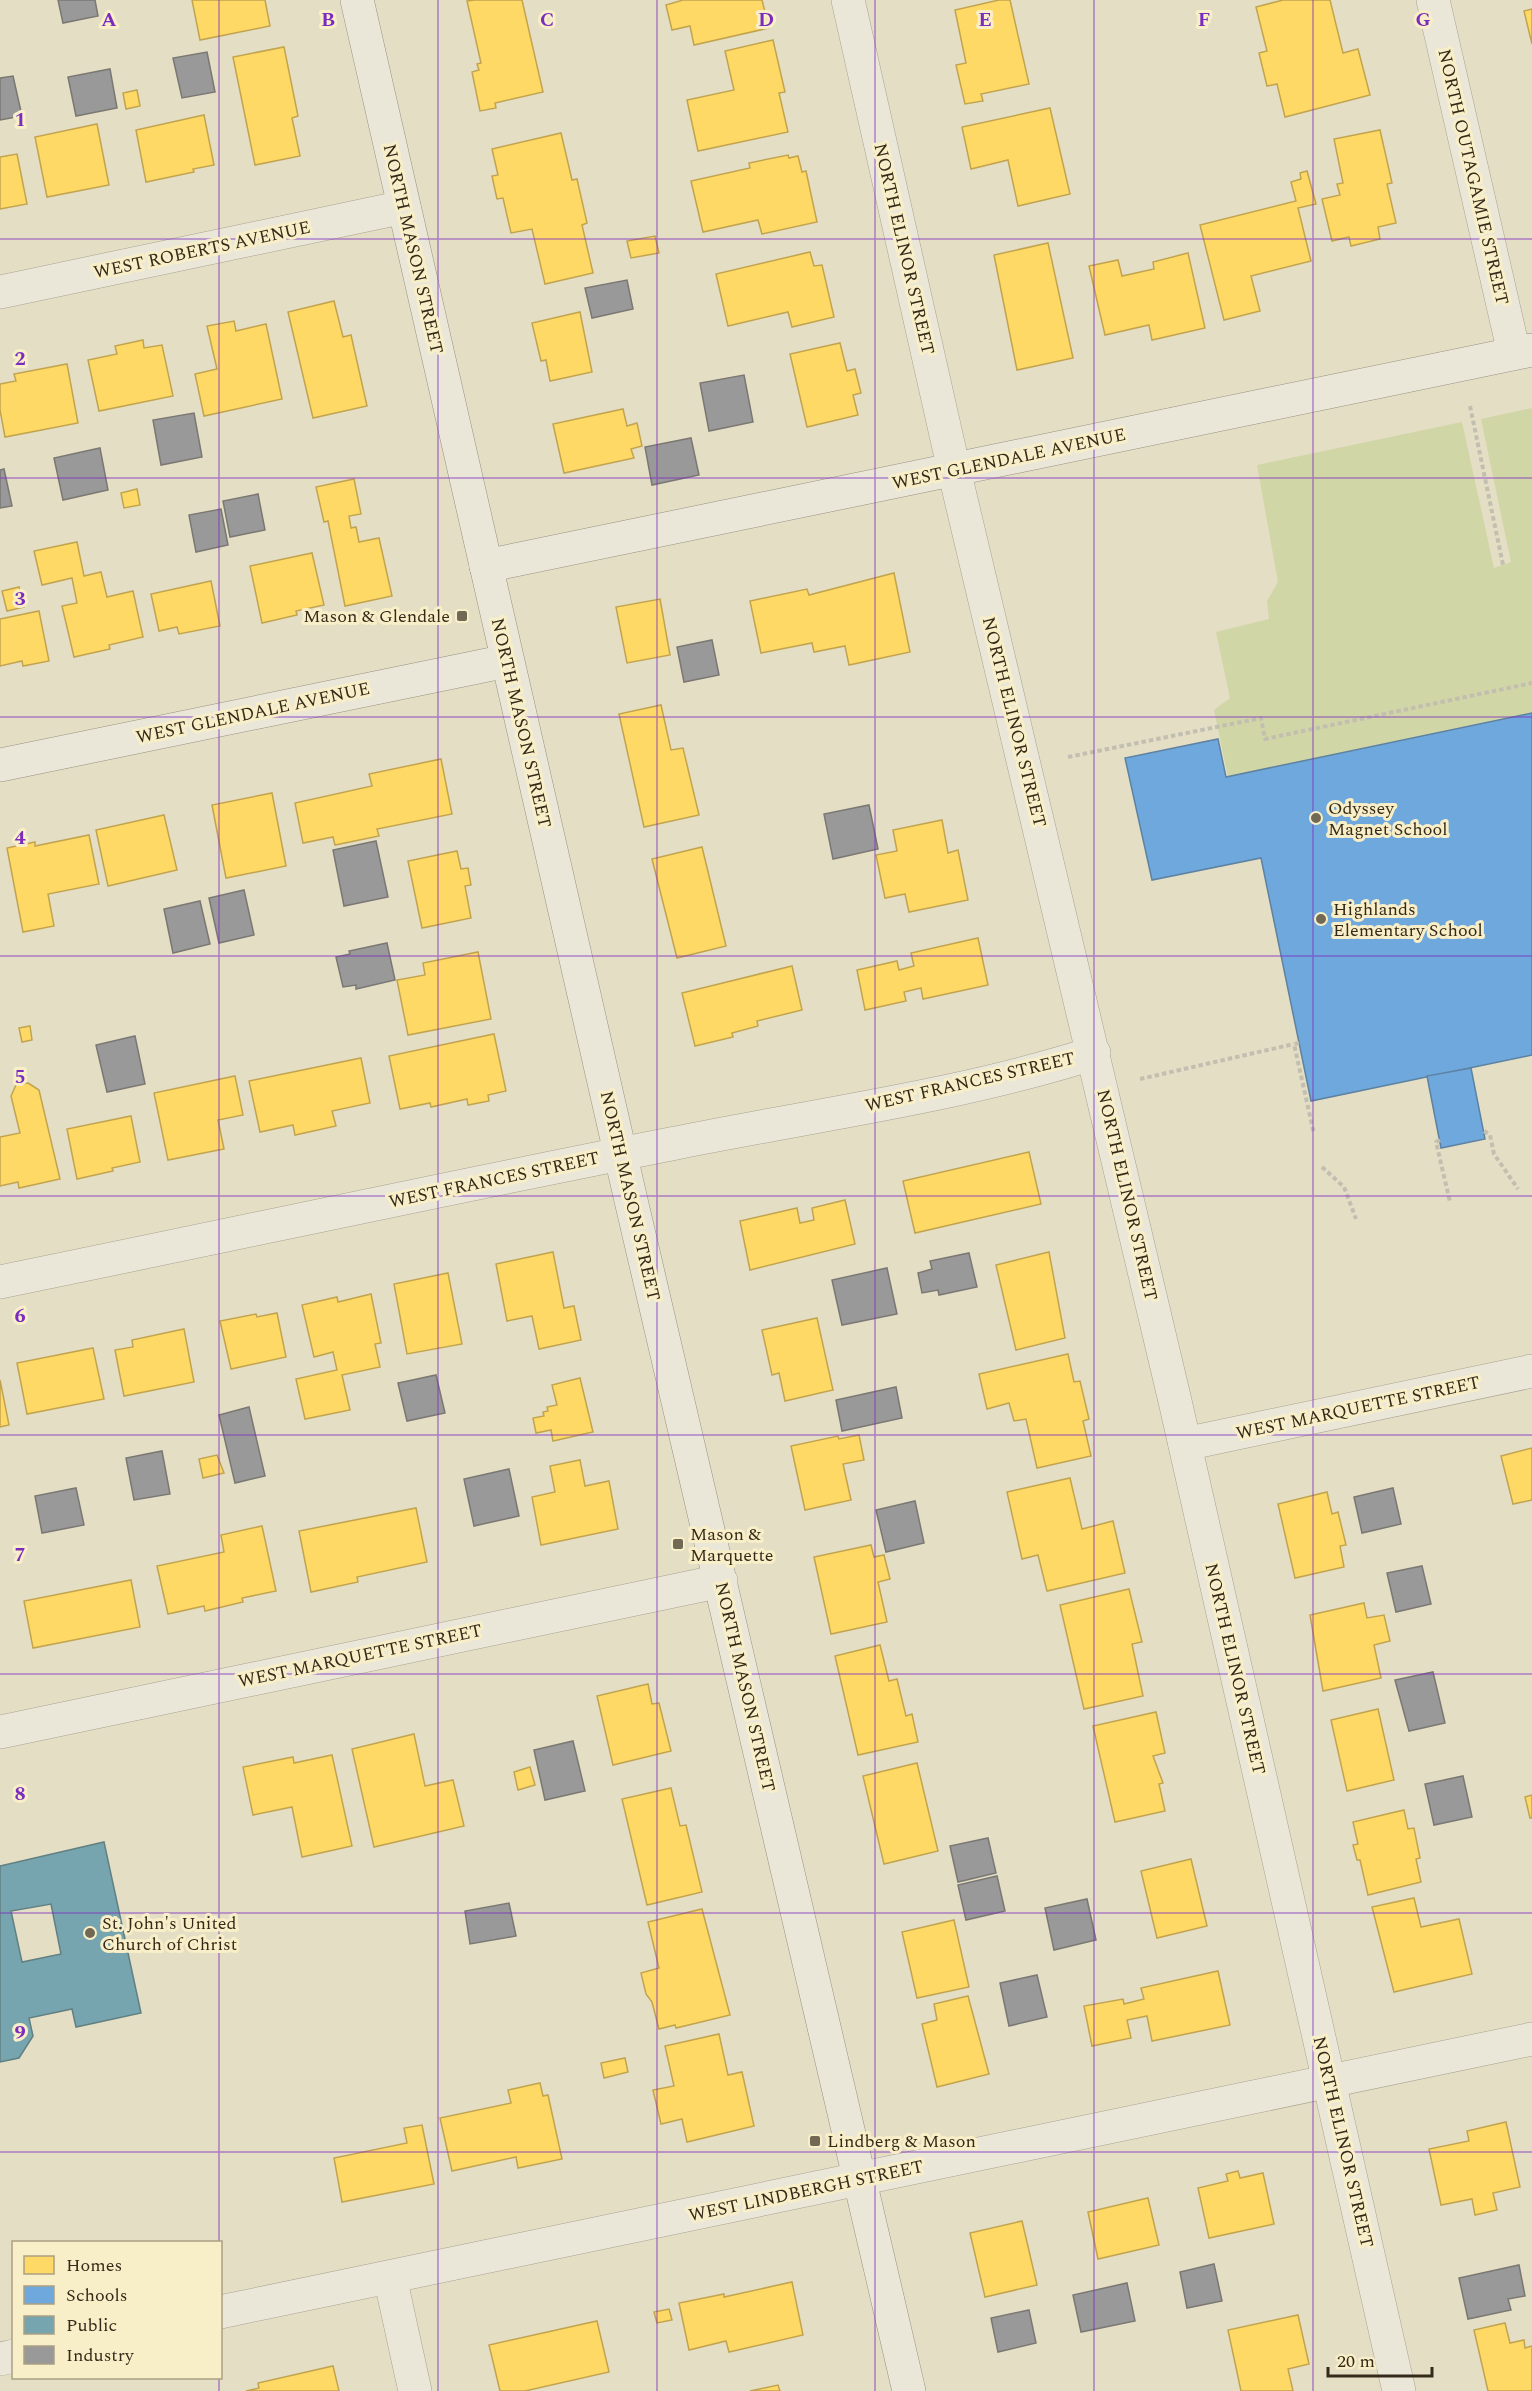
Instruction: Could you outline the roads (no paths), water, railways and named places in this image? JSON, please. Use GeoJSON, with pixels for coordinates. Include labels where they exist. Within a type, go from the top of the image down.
{"type":"FeatureCollection","features":[{"type":"Feature","properties":{"kind":"street","name":"NORTH MASON STREET"},"geometry":{"type":"LineString","coordinates":[[357,0],[507,661],[909,2391]]}},
{"type":"Feature","properties":{"kind":"street","name":"NORTH ELINOR STREET"},"geometry":{"type":"LineString","coordinates":[[848,0],[954,470],[1185,1444],[1399,2391]]}},
{"type":"Feature","properties":{"kind":"street","name":"NORTH OUTAGAMIE STREET"},"geometry":{"type":"LineString","coordinates":[[1433,0],[1523,352]]}},
{"type":"Feature","properties":{"kind":"street","name":"WEST ROBERTS AVENUE"},"geometry":{"type":"LineString","coordinates":[[0,292],[404,207]]}},
{"type":"Feature","properties":{"kind":"street","name":"WEST GLENDALE AVENUE"},"geometry":{"type":"LineString","coordinates":[[486,566],[1523,352]]}},
{"type":"Feature","properties":{"kind":"street","name":"WEST GLENDALE AVENUE"},"geometry":{"type":"LineString","coordinates":[[0,765],[507,661]]}},
{"type":"Feature","properties":{"kind":"street","name":"WEST FRANCES STREET"},"geometry":{"type":"LineString","coordinates":[[0,1282],[914,1096],[1054,1066],[1094,1053]]}},
{"type":"Feature","properties":{"kind":"street","name":"WEST MARQUETTE STREET"},"geometry":{"type":"LineString","coordinates":[[1185,1444],[1532,1371]]}},
{"type":"Feature","properties":{"kind":"street","name":"WEST MARQUETTE STREET"},"geometry":{"type":"LineString","coordinates":[[0,1732],[721,1581]]}},
{"type":"Feature","properties":{"kind":"street","name":"WEST LINDBERGH STREET"},"geometry":{"type":"LineString","coordinates":[[222,2312],[1532,2039]]}},
{"type":"Feature","properties":{"kind":"street"},"geometry":{"type":"LineString","coordinates":[[390,2277],[415,2391]]}},
{"type":"Feature","properties":{"kind":"place","name":"Mason & Glendale"},"geometry":{"type":"Point","coordinates":[462,616]}},
{"type":"Feature","properties":{"kind":"place","name":"Odyssey Magnet School"},"geometry":{"type":"Point","coordinates":[1316,818]}},
{"type":"Feature","properties":{"kind":"place","name":"Highlands Elementary School"},"geometry":{"type":"Point","coordinates":[1321,919]}},
{"type":"Feature","properties":{"kind":"place","name":"Mason & Marquette"},"geometry":{"type":"Point","coordinates":[678,1544]}},
{"type":"Feature","properties":{"kind":"place","name":"St. John's United Church of Christ"},"geometry":{"type":"Point","coordinates":[90,1933]}},
{"type":"Feature","properties":{"kind":"place","name":"Lindberg & Mason"},"geometry":{"type":"Point","coordinates":[815,2141]}}]}
